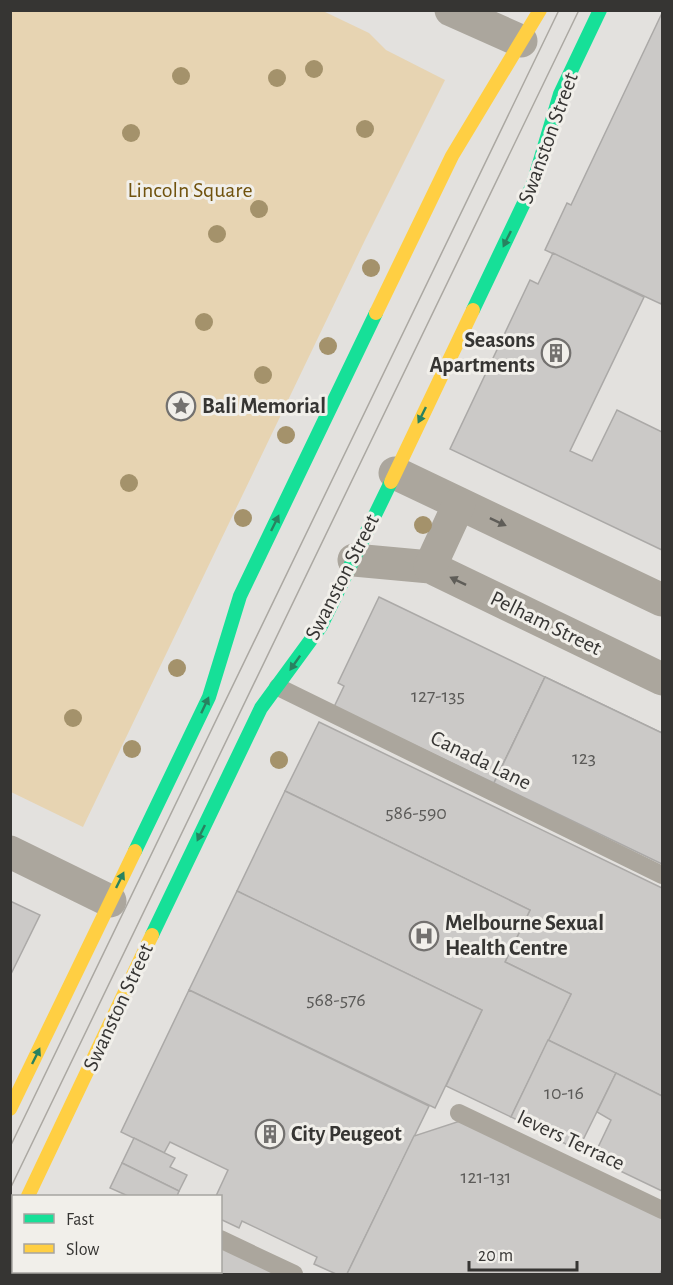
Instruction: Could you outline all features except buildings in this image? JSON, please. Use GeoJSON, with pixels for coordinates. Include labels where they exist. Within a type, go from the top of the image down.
{"type":"FeatureCollection","features":[{"type":"Feature","properties":{"kind":"street"},"geometry":{"type":"LineString","coordinates":[[451,10],[521,41]]}},
{"type":"Feature","properties":{"kind":"street"},"geometry":{"type":"LineString","coordinates":[[10,1109],[209,697],[240,596],[452,156],[540,10]]}},
{"type":"Feature","properties":{"kind":"street","name":"Swanston Street"},"geometry":{"type":"LineString","coordinates":[[29,1195],[261,708],[321,626],[354,560],[533,184],[560,94],[600,10]]}},
{"type":"Feature","properties":{"kind":"street"},"geometry":{"type":"LineString","coordinates":[[395,472],[663,600]]}},
{"type":"Feature","properties":{"kind":"street"},"geometry":{"type":"LineString","coordinates":[[430,567],[459,504]]}},
{"type":"Feature","properties":{"kind":"street","name":"Pelham Street"},"geometry":{"type":"LineString","coordinates":[[354,560],[430,567],[663,679]]}},
{"type":"Feature","properties":{"kind":"street"},"geometry":{"type":"LineString","coordinates":[[10,852],[110,901]]}},
{"type":"Feature","properties":{"kind":"lane","name":"Canada Lane"},"geometry":{"type":"LineString","coordinates":[[278,687],[663,875]]}},
{"type":"Feature","properties":{"kind":"lane","name":"Ievers Terrace"},"geometry":{"type":"LineString","coordinates":[[459,1113],[663,1210]]}},
{"type":"Feature","properties":{"kind":"lane"},"geometry":{"type":"LineString","coordinates":[[222,1240],[294,1275]]}},
{"type":"Feature","properties":{"kind":"green space","name":"Lincoln Square"},"geometry":{"type":"Polygon","coordinates":[[[10,11],[323,11],[369,33],[386,50],[445,80],[365,240],[83,827],[11,792],[10,11]]]}},
{"type":"Feature","properties":{"kind":"tram line"},"geometry":{"type":"LineString","coordinates":[[10,1147],[559,10]]}},
{"type":"Feature","properties":{"kind":"tram line"},"geometry":{"type":"LineString","coordinates":[[10,1189],[579,10]]}},
{"type":"Feature","properties":{"kind":"traffic: fast"},"geometry":{"type":"LineString","coordinates":[[473,310],[533,184],[560,94],[600,10]]}},
{"type":"Feature","properties":{"kind":"traffic: fast"},"geometry":{"type":"LineString","coordinates":[[135,851],[209,697],[240,596],[376,313]]}},
{"type":"Feature","properties":{"kind":"traffic: fast"},"geometry":{"type":"LineString","coordinates":[[152,935],[261,708],[321,626],[391,482]]}},
{"type":"Feature","properties":{"kind":"traffic: fast"},"geometry":{"type":"LineString","coordinates":[[10,1233],[12,1230]]}},
{"type":"Feature","properties":{"kind":"traffic: slow"},"geometry":{"type":"LineString","coordinates":[[376,313],[452,156],[540,10]]}},
{"type":"Feature","properties":{"kind":"traffic: slow"},"geometry":{"type":"LineString","coordinates":[[391,482],[473,310]]}},
{"type":"Feature","properties":{"kind":"traffic: slow"},"geometry":{"type":"LineString","coordinates":[[10,1109],[135,851]]}},
{"type":"Feature","properties":{"kind":"traffic: slow"},"geometry":{"type":"LineString","coordinates":[[28,1195],[152,935]]}},
{"type":"Feature","properties":{"kind":"place","name":"Seasons Apartments"},"geometry":{"type":"Point","coordinates":[556,353]}},
{"type":"Feature","properties":{"kind":"place","name":"Bali Memorial"},"geometry":{"type":"Point","coordinates":[181,406]}},
{"type":"Feature","properties":{"kind":"place","name":"Melbourne Sexual Health Centre"},"geometry":{"type":"Point","coordinates":[424,936]}},
{"type":"Feature","properties":{"kind":"place","name":"City Peugeot"},"geometry":{"type":"Point","coordinates":[270,1134]}}]}
